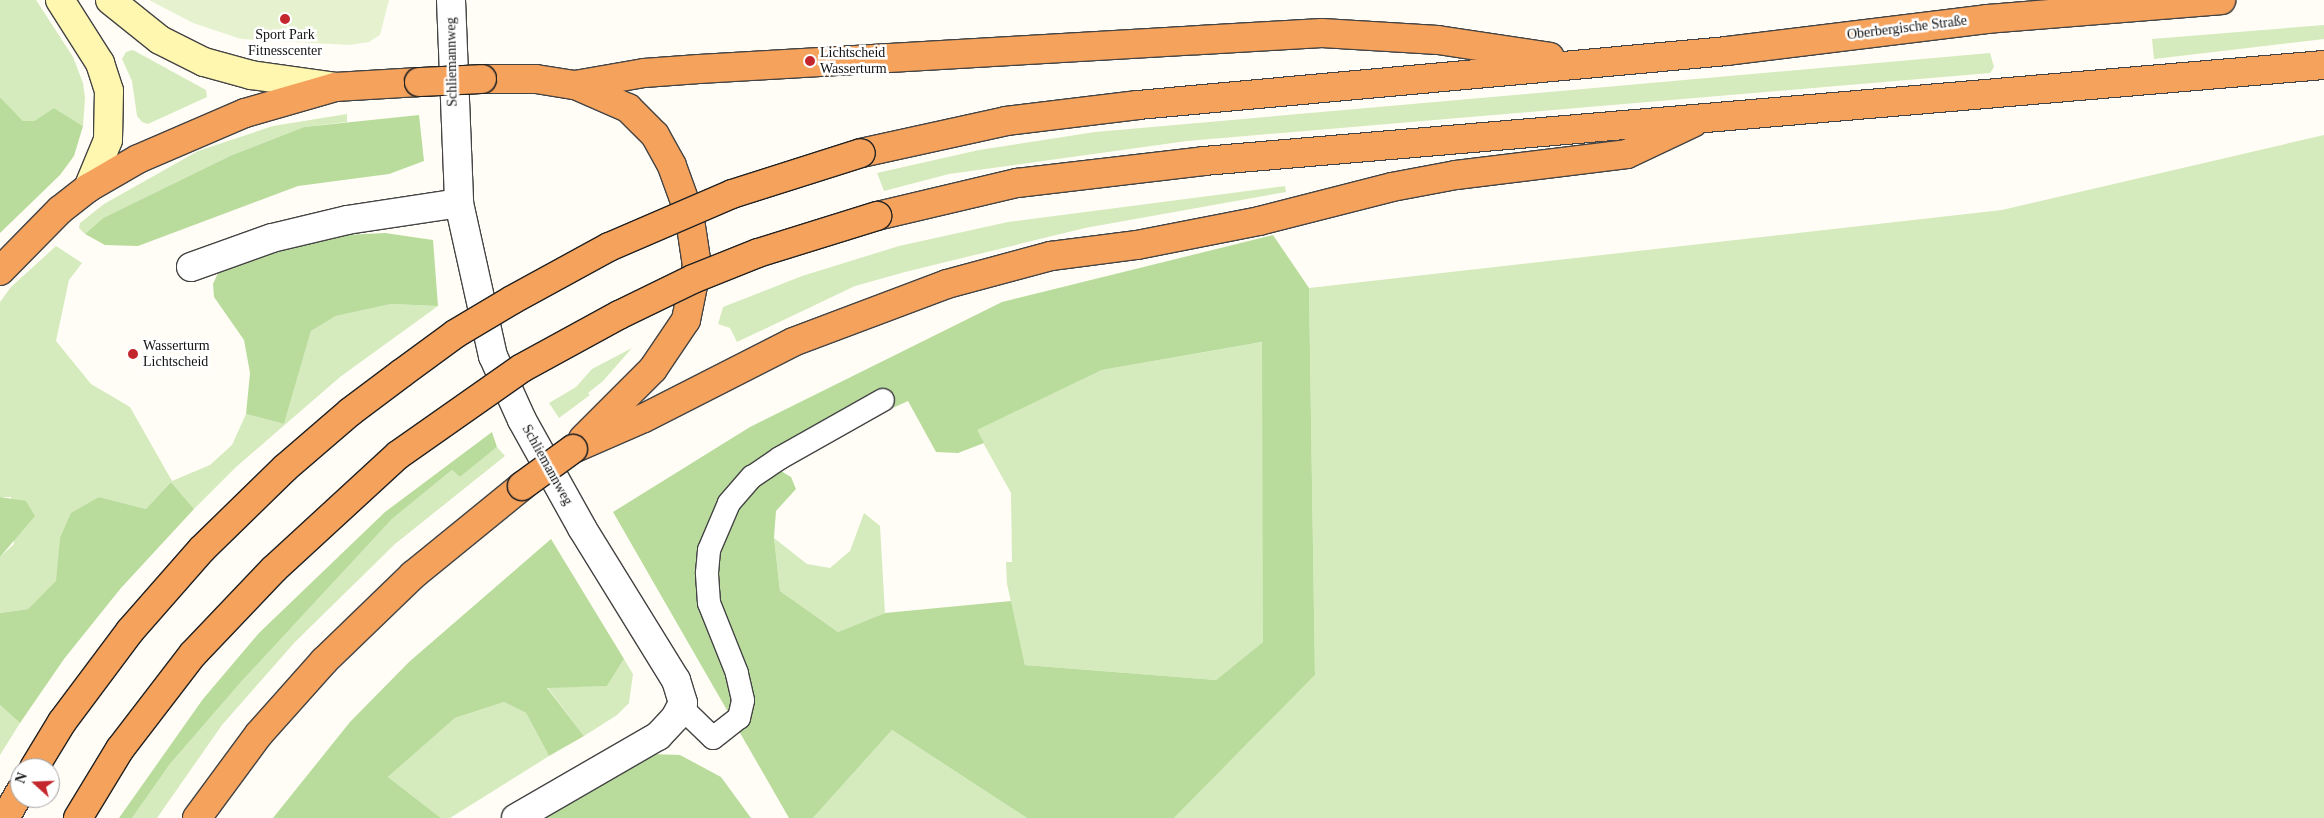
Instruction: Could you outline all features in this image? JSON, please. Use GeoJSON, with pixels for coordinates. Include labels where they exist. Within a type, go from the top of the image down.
{"type":"FeatureCollection","features":[{"type":"Feature","properties":{"kind":"highway","name":"Oberbergische Straße"},"geometry":{"type":"LineString","coordinates":[[1594,64],[1727,51],[1987,19],[2221,0]]}},
{"type":"Feature","properties":{"kind":"highway"},"geometry":{"type":"LineString","coordinates":[[575,85],[644,73],[699,69],[1322,33],[1438,40],[1594,64]]}},
{"type":"Feature","properties":{"kind":"highway"},"geometry":{"type":"LineString","coordinates":[[40,758],[62,722],[130,631],[202,549],[285,468],[350,412],[402,373],[504,305],[609,247],[732,194],[861,153],[1006,121],[1072,112],[1594,64]]}},
{"type":"Feature","properties":{"kind":"highway"},"geometry":{"type":"LineString","coordinates":[[78,818],[120,749],[193,654],[274,569],[398,455],[522,368],[619,315],[693,279],[758,253],[876,216],[1017,183],[1120,170],[1710,115],[2324,65]]}},
{"type":"Feature","properties":{"kind":"highway"},"geometry":{"type":"LineString","coordinates":[[0,271],[34,234],[60,210],[88,188],[138,159],[237,117],[334,87],[482,79],[536,79],[575,85],[628,108],[654,135],[672,166],[689,214],[697,266],[686,320],[672,343],[653,369],[573,449],[522,486],[413,575],[324,661],[259,734],[197,818]]}},
{"type":"Feature","properties":{"kind":"highway"},"geometry":{"type":"LineString","coordinates":[[573,449],[644,418],[703,385],[793,342],[947,284],[1052,256],[1137,245],[1259,221],[1392,187],[1456,175],[1627,154],[1710,115]]}},
{"type":"Feature","properties":{"kind":"main road"},"geometry":{"type":"LineString","coordinates":[[60,0],[100,63],[109,91],[108,140],[88,188]]}},
{"type":"Feature","properties":{"kind":"main road"},"geometry":{"type":"LineString","coordinates":[[110,0],[160,40],[204,62],[251,75],[334,87]]}},
{"type":"Feature","properties":{"kind":"street","name":"Schliemannweg"},"geometry":{"type":"LineString","coordinates":[[450,0],[459,203],[493,356],[515,404],[582,528],[676,680],[682,692],[682,708]]}},
{"type":"Feature","properties":{"kind":"street"},"geometry":{"type":"LineString","coordinates":[[191,267],[272,238],[338,222],[459,203]]}},
{"type":"Feature","properties":{"kind":"street"},"geometry":{"type":"LineString","coordinates":[[516,818],[658,736],[682,708]]}},
{"type":"Feature","properties":{"kind":"lane"},"geometry":{"type":"LineString","coordinates":[[682,708],[713,738],[738,718],[743,700],[737,673],[709,603],[706,573],[715,531],[729,503],[752,477],[780,458],[883,400]]}},
{"type":"Feature","properties":{"kind":"green space"},"geometry":{"type":"Polygon","coordinates":[[[0,0],[36,0],[73,57],[83,83],[85,98],[83,126],[54,108],[34,121],[23,121],[0,97],[0,0]]]}},
{"type":"Feature","properties":{"kind":"green space","name":"Sport Park Fitnesscenter"},"geometry":{"type":"Polygon","coordinates":[[[149,0],[389,0],[380,35],[369,42],[349,45],[241,39],[193,23],[149,0]]]}},
{"type":"Feature","properties":{"kind":"green space"},"geometry":{"type":"Polygon","coordinates":[[[2324,25],[2324,39],[2154,59],[2152,39],[2324,25]]]}},
{"type":"Feature","properties":{"kind":"green space"},"geometry":{"type":"Polygon","coordinates":[[[133,50],[206,90],[207,97],[148,124],[142,122],[137,116],[132,81],[122,59],[126,52],[133,50]]]}},
{"type":"Feature","properties":{"kind":"green space"},"geometry":{"type":"Polygon","coordinates":[[[1990,53],[1994,67],[1990,73],[1187,141],[949,174],[884,191],[877,173],[979,150],[1095,132],[1990,53]]]}},
{"type":"Feature","properties":{"kind":"green space"},"geometry":{"type":"Polygon","coordinates":[[[0,97],[23,121],[34,121],[54,108],[83,126],[74,156],[60,175],[0,233],[0,97]]]}},
{"type":"Feature","properties":{"kind":"green space"},"geometry":{"type":"Polygon","coordinates":[[[347,114],[347,122],[304,127],[232,155],[103,218],[85,234],[79,228],[80,223],[104,204],[198,151],[273,126],[347,114]]]}},
{"type":"Feature","properties":{"kind":"green space"},"geometry":{"type":"Polygon","coordinates":[[[419,115],[424,161],[389,174],[298,186],[138,246],[105,245],[85,234],[103,218],[232,155],[304,127],[419,115]]]}},
{"type":"Feature","properties":{"kind":"green space"},"geometry":{"type":"Polygon","coordinates":[[[2324,135],[2324,818],[1174,818],[1315,675],[1309,288],[2002,210],[2324,135]]]}},
{"type":"Feature","properties":{"kind":"green space"},"geometry":{"type":"Polygon","coordinates":[[[1285,186],[1286,192],[1085,228],[855,286],[737,342],[730,328],[718,324],[723,307],[802,276],[899,246],[1008,222],[1285,186]]]}},
{"type":"Feature","properties":{"kind":"green space"},"geometry":{"type":"Polygon","coordinates":[[[385,233],[433,240],[438,306],[391,304],[336,316],[311,331],[284,424],[246,414],[250,373],[244,340],[214,297],[213,284],[218,273],[324,236],[385,233]]]}},
{"type":"Feature","properties":{"kind":"green space"},"geometry":{"type":"Polygon","coordinates":[[[1273,235],[1309,288],[1315,675],[1174,818],[1027,818],[892,730],[813,818],[789,818],[613,512],[750,427],[1002,302],[1273,235]],[[1262,342],[1102,370],[977,430],[984,443],[958,453],[936,452],[908,401],[860,423],[781,471],[791,477],[796,489],[776,511],[774,538],[780,591],[838,632],[885,613],[1011,601],[1025,665],[1216,680],[1263,642],[1262,342]]]}},
{"type":"Feature","properties":{"kind":"green space"},"geometry":{"type":"Polygon","coordinates":[[[56,246],[82,263],[69,280],[56,341],[91,384],[130,407],[172,481],[210,465],[232,445],[246,414],[284,424],[311,331],[336,316],[391,304],[438,306],[340,377],[236,467],[194,509],[171,482],[146,509],[99,497],[60,538],[57,581],[28,609],[0,613],[0,557],[14,544],[11,497],[0,497],[0,302],[11,287],[56,246]]]}},
{"type":"Feature","properties":{"kind":"green space"},"geometry":{"type":"Polygon","coordinates":[[[1263,342],[1263,642],[1216,680],[1025,665],[1007,584],[1006,562],[1012,562],[1011,493],[976,430],[1102,370],[1263,342]]]}},
{"type":"Feature","properties":{"kind":"green space"},"geometry":{"type":"Polygon","coordinates":[[[632,348],[603,381],[588,393],[590,395],[559,418],[549,403],[576,387],[592,369],[632,348]]]}},
{"type":"Feature","properties":{"kind":"green space"},"geometry":{"type":"Polygon","coordinates":[[[492,432],[497,447],[460,477],[452,470],[392,519],[241,682],[170,764],[132,818],[119,818],[203,699],[259,633],[385,512],[492,432]]]}},
{"type":"Feature","properties":{"kind":"green space"},"geometry":{"type":"Polygon","coordinates":[[[497,447],[505,456],[395,544],[295,642],[222,725],[157,818],[132,818],[170,764],[241,682],[392,519],[452,470],[460,477],[497,447]]]}},
{"type":"Feature","properties":{"kind":"green space"},"geometry":{"type":"Polygon","coordinates":[[[171,482],[194,509],[121,588],[64,659],[20,723],[0,705],[0,613],[28,609],[56,581],[60,538],[71,513],[99,497],[146,509],[171,482]]]}},
{"type":"Feature","properties":{"kind":"green space"},"geometry":{"type":"Polygon","coordinates":[[[0,497],[26,501],[35,516],[0,557],[0,497]]]}},
{"type":"Feature","properties":{"kind":"green space"},"geometry":{"type":"Polygon","coordinates":[[[864,513],[880,526],[885,613],[838,632],[780,591],[774,538],[807,564],[830,568],[850,551],[864,513]]]}},
{"type":"Feature","properties":{"kind":"green space"},"geometry":{"type":"Polygon","coordinates":[[[551,539],[624,659],[607,686],[547,688],[584,736],[549,756],[526,713],[504,702],[455,718],[388,777],[441,818],[273,818],[350,722],[409,662],[551,539]]]}},
{"type":"Feature","properties":{"kind":"green space"},"geometry":{"type":"Polygon","coordinates":[[[624,659],[633,674],[629,703],[617,715],[584,736],[547,687],[607,686],[624,659]]]}},
{"type":"Feature","properties":{"kind":"green space"},"geometry":{"type":"Polygon","coordinates":[[[504,702],[526,713],[549,756],[450,818],[441,818],[388,777],[455,718],[504,702]]]}},
{"type":"Feature","properties":{"kind":"green space"},"geometry":{"type":"Polygon","coordinates":[[[0,705],[20,723],[0,755],[0,705]]]}},
{"type":"Feature","properties":{"kind":"green space"},"geometry":{"type":"Polygon","coordinates":[[[892,730],[1027,818],[813,818],[892,730]]]}},
{"type":"Feature","properties":{"kind":"green space"},"geometry":{"type":"Polygon","coordinates":[[[651,754],[680,755],[721,777],[751,818],[544,818],[651,754]]]}},
{"type":"Feature","properties":{"kind":"place","name":"Sport Park Fitnesscenter"},"geometry":{"type":"Point","coordinates":[285,19]}},
{"type":"Feature","properties":{"kind":"place","name":"Lichtscheid Wasserturm"},"geometry":{"type":"Point","coordinates":[810,61]}},
{"type":"Feature","properties":{"kind":"place","name":"Wasserturm Lichtscheid"},"geometry":{"type":"Point","coordinates":[133,354]}}]}
